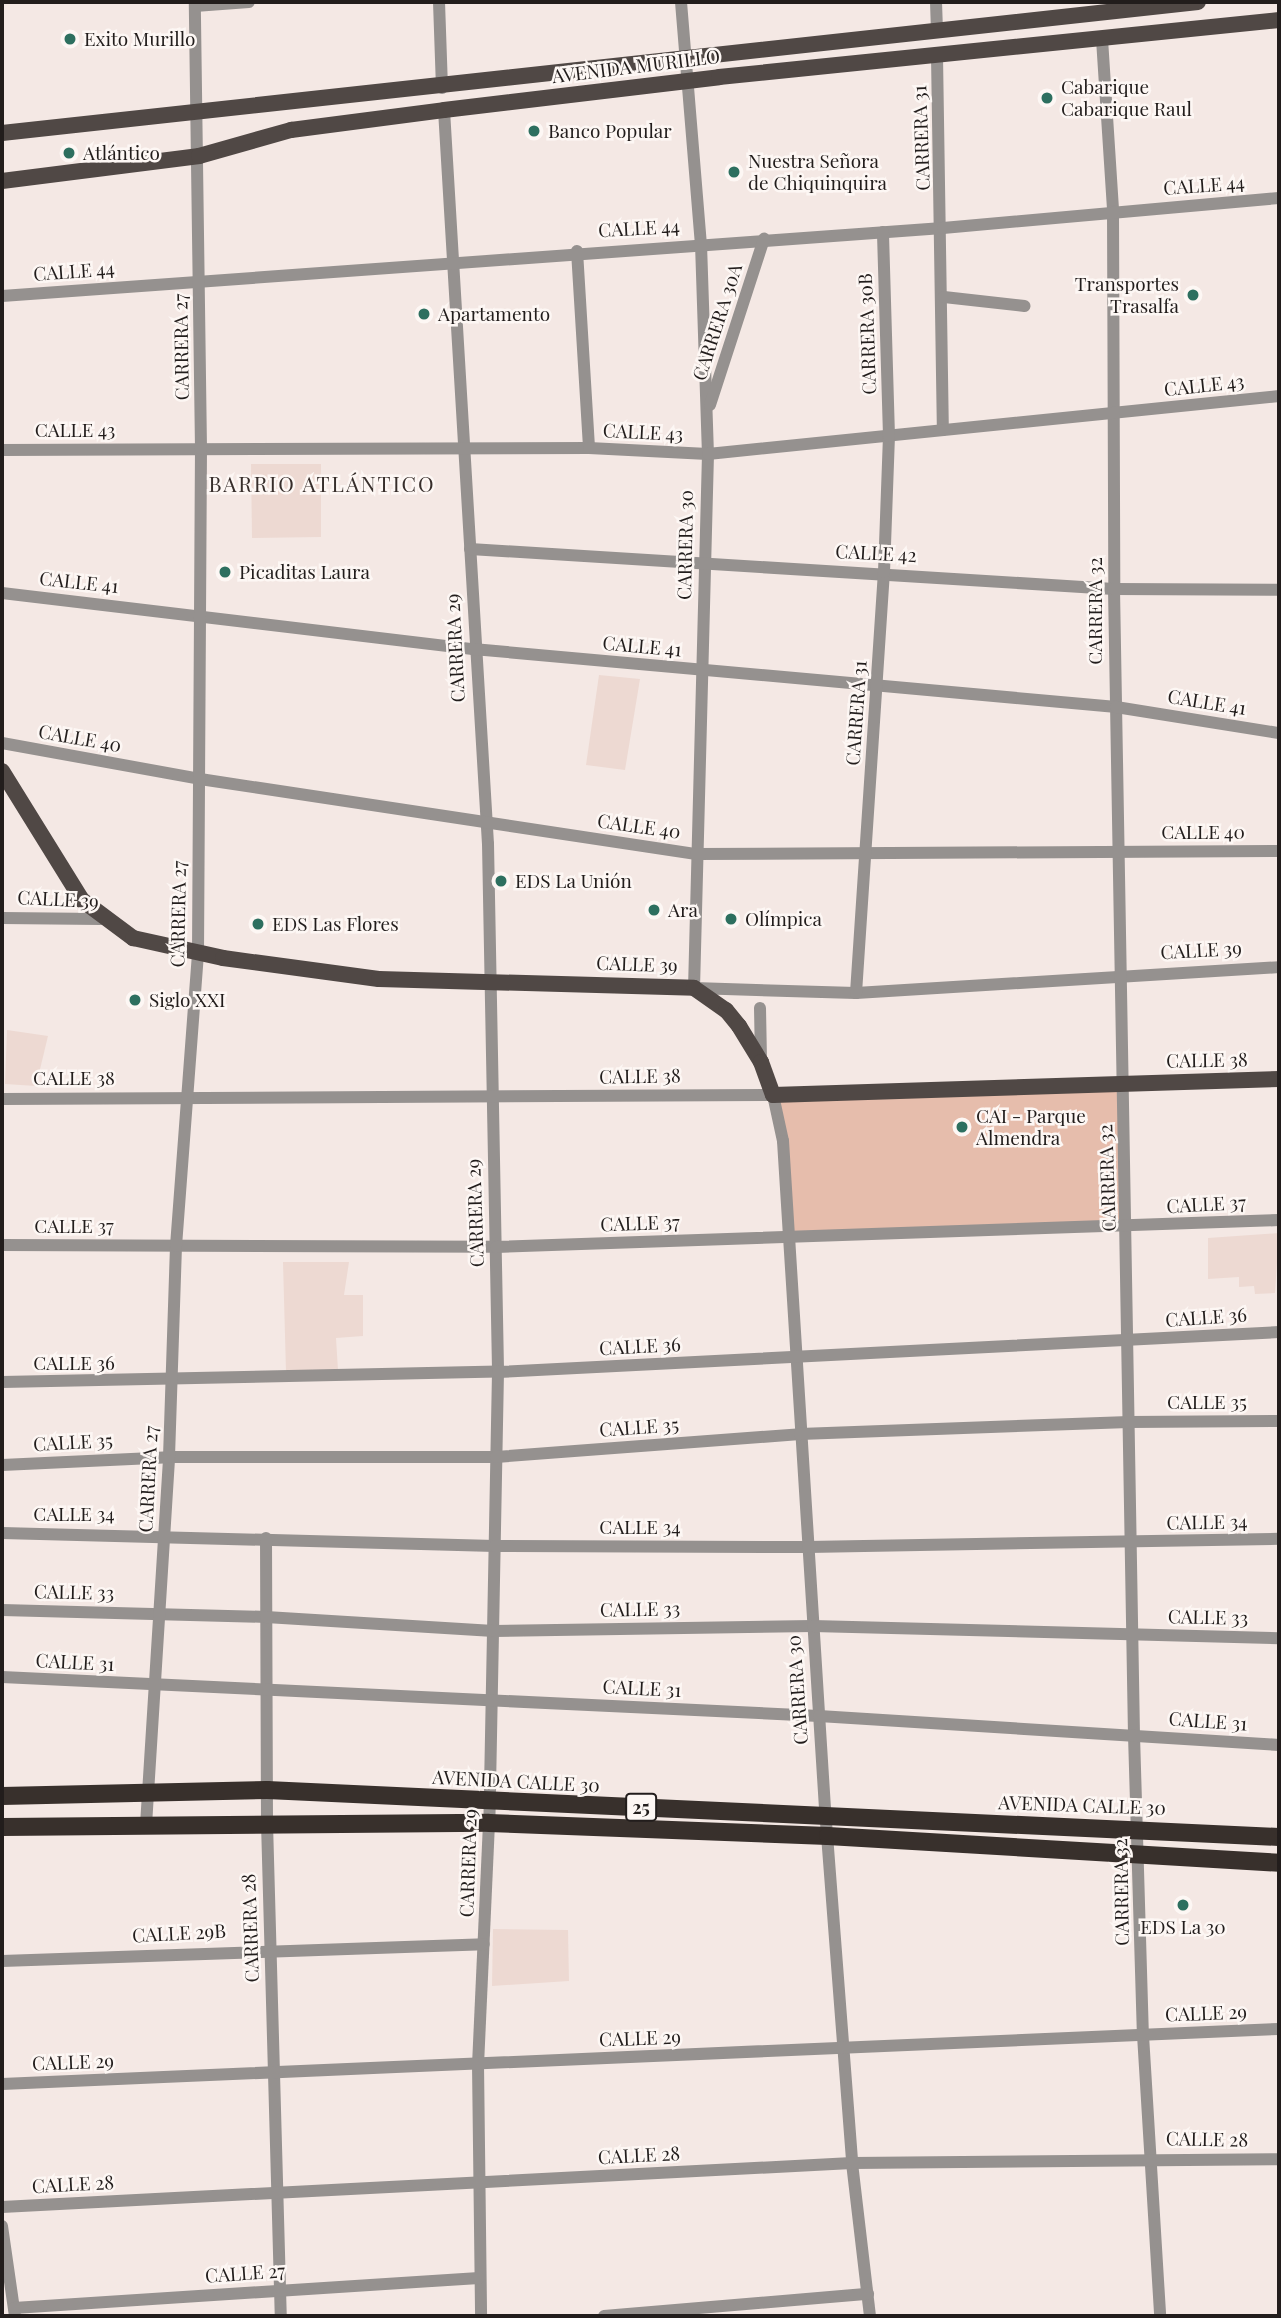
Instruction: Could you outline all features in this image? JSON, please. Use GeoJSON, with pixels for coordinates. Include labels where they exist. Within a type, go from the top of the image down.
{"type":"FeatureCollection","features":[{"type":"Feature","properties":{"kind":"highway","name":"AVENIDA CALLE 30"},"geometry":{"type":"LineString","coordinates":[[2,1796],[148,1790],[267,1790],[1279,1837]]}},
{"type":"Feature","properties":{"kind":"highway","name":"25"},"geometry":{"type":"LineString","coordinates":[[2,1827],[489,1823],[828,1836],[1279,1863]]}},
{"type":"Feature","properties":{"kind":"main road","name":"AVENIDA MURILLO"},"geometry":{"type":"LineString","coordinates":[[2,134],[442,88],[937,29],[1098,7],[1198,2]]}},
{"type":"Feature","properties":{"kind":"main road","name":"AVENIDA MURILLO"},"geometry":{"type":"LineString","coordinates":[[2,181],[199,156],[291,130],[444,110],[688,81],[1279,20]]}},
{"type":"Feature","properties":{"kind":"main road"},"geometry":{"type":"LineString","coordinates":[[2,771],[66,879],[101,919]]}},
{"type":"Feature","properties":{"kind":"main road","name":"CALLE 39"},"geometry":{"type":"LineString","coordinates":[[101,919],[147,944],[379,979],[694,988]]}},
{"type":"Feature","properties":{"kind":"main road","name":"CARRERA 30"},"geometry":{"type":"LineString","coordinates":[[694,988],[726,1010],[761,1062],[773,1096]]}},
{"type":"Feature","properties":{"kind":"main road","name":"CALLE 38"},"geometry":{"type":"LineString","coordinates":[[773,1096],[1124,1082],[1279,1079]]}},
{"type":"Feature","properties":{"kind":"street"},"geometry":{"type":"LineString","coordinates":[[195,4],[249,2]]}},
{"type":"Feature","properties":{"kind":"street"},"geometry":{"type":"LineString","coordinates":[[439,2],[442,88]]}},
{"type":"Feature","properties":{"kind":"street","name":"CARRERA 30"},"geometry":{"type":"LineString","coordinates":[[681,2],[701,244],[708,454],[694,988]]}},
{"type":"Feature","properties":{"kind":"street"},"geometry":{"type":"LineString","coordinates":[[936,2],[937,29]]}},
{"type":"Feature","properties":{"kind":"street","name":"CARRERA 27"},"geometry":{"type":"LineString","coordinates":[[146,1825],[173,1382],[176,1246],[198,953],[201,449],[195,4]]}},
{"type":"Feature","properties":{"kind":"street","name":"CARRERA 32"},"geometry":{"type":"LineString","coordinates":[[1102,39],[1113,211],[1119,975],[1128,1227],[1134,1735],[1140,1829],[1143,2035],[1160,2316]]}},
{"type":"Feature","properties":{"kind":"street","name":"CARRERA 31"},"geometry":{"type":"LineString","coordinates":[[937,55],[943,228],[943,430]]}},
{"type":"Feature","properties":{"kind":"street","name":"CARRERA 29"},"geometry":{"type":"LineString","coordinates":[[444,110],[470,549],[473,649],[486,823],[490,1099],[496,1247],[498,1372],[494,1631],[478,2064],[477,2182],[481,2316]]}},
{"type":"Feature","properties":{"kind":"street","name":"CALLE 44"},"geometry":{"type":"LineString","coordinates":[[2,296],[577,251],[943,228],[1279,198]]}},
{"type":"Feature","properties":{"kind":"street","name":"CARRERA 30B"},"geometry":{"type":"LineString","coordinates":[[883,232],[889,436]]}},
{"type":"Feature","properties":{"kind":"street","name":"CARRERA 30A"},"geometry":{"type":"LineString","coordinates":[[707,415],[764,239]]}},
{"type":"Feature","properties":{"kind":"street"},"geometry":{"type":"LineString","coordinates":[[577,251],[589,448]]}},
{"type":"Feature","properties":{"kind":"street"},"geometry":{"type":"LineString","coordinates":[[944,297],[1024,306]]}},
{"type":"Feature","properties":{"kind":"street","name":"CALLE 43"},"geometry":{"type":"LineString","coordinates":[[2,450],[464,451],[589,448],[708,454],[1279,396]]}},
{"type":"Feature","properties":{"kind":"street","name":"CARRERA 31"},"geometry":{"type":"LineString","coordinates":[[856,993],[878,686],[889,436]]}},
{"type":"Feature","properties":{"kind":"street","name":"CALLE 42"},"geometry":{"type":"LineString","coordinates":[[470,549],[884,572],[1114,589],[1279,590]]}},
{"type":"Feature","properties":{"kind":"street","name":"CALLE 41"},"geometry":{"type":"LineString","coordinates":[[2,593],[473,649],[1116,708],[1279,733]]}},
{"type":"Feature","properties":{"kind":"street","name":"CALLE 40"},"geometry":{"type":"LineString","coordinates":[[2,743],[200,779],[696,854],[1279,851]]}},
{"type":"Feature","properties":{"kind":"street","name":"CALLE 39"},"geometry":{"type":"LineString","coordinates":[[2,918],[101,919]]}},
{"type":"Feature","properties":{"kind":"street","name":"CALLE 39"},"geometry":{"type":"LineString","coordinates":[[694,988],[856,993],[1279,967]]}},
{"type":"Feature","properties":{"kind":"street","name":"CARRERA 30"},"geometry":{"type":"LineString","coordinates":[[760,1008],[761,1062]]}},
{"type":"Feature","properties":{"kind":"street","name":"CARRERA 30"},"geometry":{"type":"LineString","coordinates":[[773,1096],[783,1140],[787,1238],[826,1815],[852,2163],[870,2316]]}},
{"type":"Feature","properties":{"kind":"street","name":"CALLE 38"},"geometry":{"type":"LineString","coordinates":[[2,1099],[773,1096]]}},
{"type":"Feature","properties":{"kind":"street","name":"CALLE 37"},"geometry":{"type":"LineString","coordinates":[[2,1245],[496,1247],[1279,1220]]}},
{"type":"Feature","properties":{"kind":"street","name":"CALLE 36"},"geometry":{"type":"LineString","coordinates":[[2,1382],[173,1382],[498,1372],[1130,1342],[1279,1332]]}},
{"type":"Feature","properties":{"kind":"street","name":"CALLE 35"},"geometry":{"type":"LineString","coordinates":[[2,1465],[169,1457],[496,1457],[800,1434],[1129,1422],[1279,1421]]}},
{"type":"Feature","properties":{"kind":"street","name":"CALLE 34"},"geometry":{"type":"LineString","coordinates":[[2,1533],[164,1534],[495,1546],[808,1547],[1279,1539]]}},
{"type":"Feature","properties":{"kind":"street","name":"CARRERA 28"},"geometry":{"type":"LineString","coordinates":[[266,1538],[267,1823],[281,2316]]}},
{"type":"Feature","properties":{"kind":"street","name":"CALLE 33"},"geometry":{"type":"LineString","coordinates":[[2,1610],[266,1617],[494,1631],[813,1626],[1279,1638]]}},
{"type":"Feature","properties":{"kind":"street","name":"CALLE 31"},"geometry":{"type":"LineString","coordinates":[[2,1677],[819,1716],[1279,1745]]}},
{"type":"Feature","properties":{"kind":"street","name":"CALLE 29B"},"geometry":{"type":"LineString","coordinates":[[2,1961],[270,1948],[484,1944]]}},
{"type":"Feature","properties":{"kind":"street","name":"CALLE 29"},"geometry":{"type":"LineString","coordinates":[[2,2084],[1279,2029]]}},
{"type":"Feature","properties":{"kind":"street","name":"CALLE 28"},"geometry":{"type":"LineString","coordinates":[[2,2207],[852,2163],[1149,2158],[1279,2159]]}},
{"type":"Feature","properties":{"kind":"street"},"geometry":{"type":"LineString","coordinates":[[2,2227],[14,2312]]}},
{"type":"Feature","properties":{"kind":"street","name":"CALLE 27"},"geometry":{"type":"LineString","coordinates":[[14,2312],[281,2289],[479,2278]]}},
{"type":"Feature","properties":{"kind":"street"},"geometry":{"type":"LineString","coordinates":[[604,2316],[868,2294]]}},
{"type":"Feature","properties":{"kind":"shaded area"},"geometry":{"type":"Polygon","coordinates":[[[251,464],[321,464],[321,537],[252,538],[251,464]]]}},
{"type":"Feature","properties":{"kind":"shaded area"},"geometry":{"type":"Polygon","coordinates":[[[599,675],[640,679],[625,770],[586,765],[599,675]]]}},
{"type":"Feature","properties":{"kind":"shaded area"},"geometry":{"type":"Polygon","coordinates":[[[7,1030],[48,1036],[36,1086],[5,1084],[7,1030]]]}},
{"type":"Feature","properties":{"kind":"shaded area"},"geometry":{"type":"Polygon","coordinates":[[[1124,1083],[1128,1227],[787,1238],[773,1095],[1124,1083]]]}},
{"type":"Feature","properties":{"kind":"shaded area"},"geometry":{"type":"Polygon","coordinates":[[[1279,1233],[1275,1293],[1255,1294],[1254,1286],[1239,1287],[1239,1277],[1208,1279],[1208,1238],[1279,1233]]]}},
{"type":"Feature","properties":{"kind":"shaded area"},"geometry":{"type":"Polygon","coordinates":[[[283,1262],[349,1262],[344,1295],[363,1295],[363,1336],[336,1338],[338,1370],[286,1372],[283,1262]]]}},
{"type":"Feature","properties":{"kind":"shaded area"},"geometry":{"type":"Polygon","coordinates":[[[493,1929],[568,1930],[569,1981],[492,1986],[493,1929]]]}},
{"type":"Feature","properties":{"kind":"place","name":"Exito Murillo"},"geometry":{"type":"Point","coordinates":[70,39]}},
{"type":"Feature","properties":{"kind":"place","name":"Cabarique Cabarique Raul"},"geometry":{"type":"Point","coordinates":[1047,98]}},
{"type":"Feature","properties":{"kind":"place","name":"Banco Popular"},"geometry":{"type":"Point","coordinates":[534,131]}},
{"type":"Feature","properties":{"kind":"place","name":"Atlántico"},"geometry":{"type":"Point","coordinates":[69,153]}},
{"type":"Feature","properties":{"kind":"place","name":"Nuestra Señora de Chiquinquira"},"geometry":{"type":"Point","coordinates":[734,172]}},
{"type":"Feature","properties":{"kind":"place","name":"Transportes Trasalfa"},"geometry":{"type":"Point","coordinates":[1193,295]}},
{"type":"Feature","properties":{"kind":"place","name":"Apartamento"},"geometry":{"type":"Point","coordinates":[424,314]}},
{"type":"Feature","properties":{"kind":"place","name":"Picaditas Laura"},"geometry":{"type":"Point","coordinates":[225,572]}},
{"type":"Feature","properties":{"kind":"place","name":"EDS La Unión"},"geometry":{"type":"Point","coordinates":[501,881]}},
{"type":"Feature","properties":{"kind":"place","name":"Ara"},"geometry":{"type":"Point","coordinates":[654,910]}},
{"type":"Feature","properties":{"kind":"place","name":"Olímpica"},"geometry":{"type":"Point","coordinates":[731,919]}},
{"type":"Feature","properties":{"kind":"place","name":"EDS Las Flores"},"geometry":{"type":"Point","coordinates":[258,924]}},
{"type":"Feature","properties":{"kind":"place","name":"Siglo XXI"},"geometry":{"type":"Point","coordinates":[135,1000]}},
{"type":"Feature","properties":{"kind":"place","name":"CAI - Parque Almendra"},"geometry":{"type":"Point","coordinates":[962,1127]}},
{"type":"Feature","properties":{"kind":"place","name":"EDS La 30"},"geometry":{"type":"Point","coordinates":[1183,1905]}},
{"type":"Feature","properties":{"kind":"district","name":"BARRIO ATLÁNTICO"},"geometry":{"type":"Point","coordinates":[322,483]}}]}
